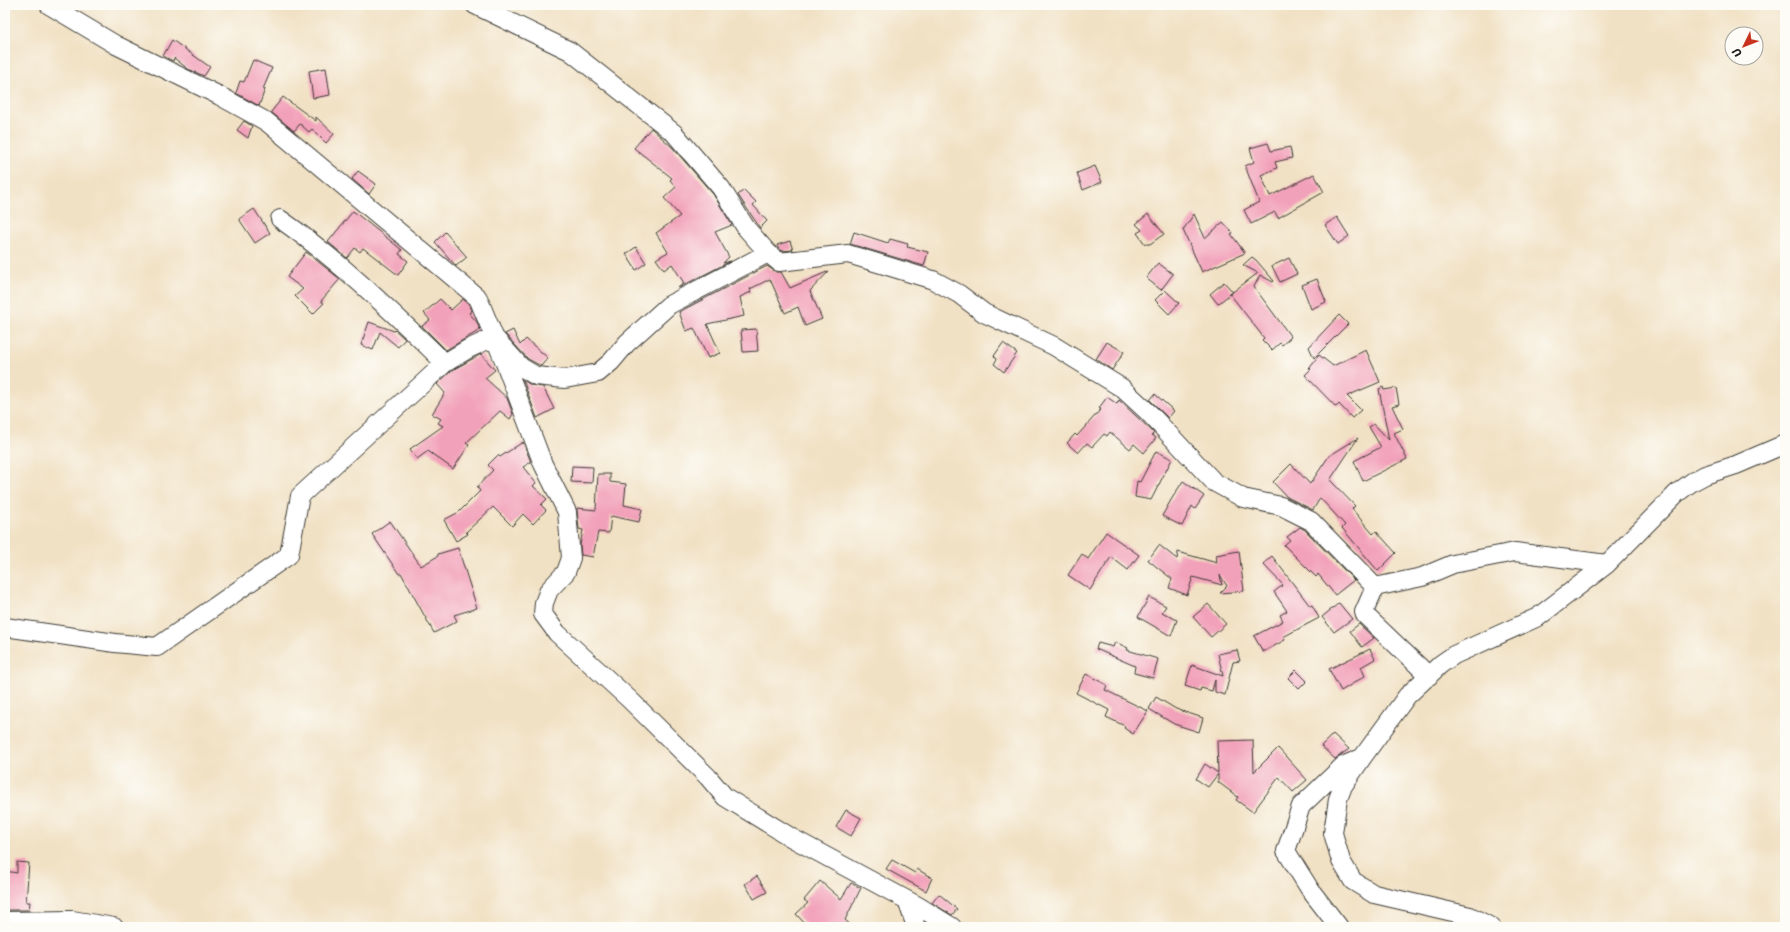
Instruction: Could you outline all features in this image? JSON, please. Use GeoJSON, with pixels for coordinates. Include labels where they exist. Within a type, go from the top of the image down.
{"type":"FeatureCollection","features":[{"type":"Feature","properties":{"kind":"street"},"geometry":{"type":"LineString","coordinates":[[49,5],[116,45],[220,96],[267,122],[478,298],[543,464],[567,512],[570,558],[566,572],[549,590],[544,603],[543,614],[556,633],[628,699],[708,777],[725,797],[792,838],[907,900],[952,927]]}},
{"type":"Feature","properties":{"kind":"street"},"geometry":{"type":"LineString","coordinates":[[475,5],[570,51],[674,133],[721,188],[746,228],[768,253],[779,262],[848,254],[933,280],[959,294],[984,313],[1054,346],[1122,388],[1149,413],[1214,482],[1243,498],[1281,506],[1312,521],[1375,587]]}},
{"type":"Feature","properties":{"kind":"street"},"geometry":{"type":"LineString","coordinates":[[280,219],[330,255],[374,294],[444,363]]}},
{"type":"Feature","properties":{"kind":"street"},"geometry":{"type":"LineString","coordinates":[[494,337],[521,367],[536,376],[565,379],[598,373],[611,362],[627,343],[668,305],[768,253]]}},
{"type":"Feature","properties":{"kind":"street"},"geometry":{"type":"LineString","coordinates":[[5,627],[115,643],[157,647],[289,555],[300,496],[444,363],[468,349],[494,337]]}},
{"type":"Feature","properties":{"kind":"street"},"geometry":{"type":"LineString","coordinates":[[1491,927],[1470,916],[1374,894],[1352,881],[1341,861],[1333,832],[1338,799],[1343,786],[1407,696],[1454,654],[1538,617],[1607,564],[1677,492],[1692,482],[1705,475],[1736,465],[1785,444]]}},
{"type":"Feature","properties":{"kind":"street"},"geometry":{"type":"LineString","coordinates":[[1375,587],[1422,577],[1453,564],[1515,552],[1607,564]]}},
{"type":"Feature","properties":{"kind":"street"},"geometry":{"type":"LineString","coordinates":[[1375,587],[1364,612],[1365,615],[1429,676]]}},
{"type":"Feature","properties":{"kind":"street"},"geometry":{"type":"LineString","coordinates":[[1339,927],[1311,891],[1286,851],[1301,806],[1343,766],[1362,758]]}},
{"type":"Feature","properties":{"kind":"street"},"geometry":{"type":"LineString","coordinates":[[907,900],[915,927]]}},
{"type":"Feature","properties":{"kind":"street"},"geometry":{"type":"LineString","coordinates":[[5,921],[72,920],[114,927]]}},
{"type":"Feature","properties":{"kind":"building"},"geometry":{"type":"Polygon","coordinates":[[[172,40],[210,67],[204,76],[188,69],[174,58],[173,61],[163,56],[172,40]]]}},
{"type":"Feature","properties":{"kind":"building"},"geometry":{"type":"Polygon","coordinates":[[[253,60],[272,68],[263,89],[265,89],[259,106],[236,93],[240,81],[244,82],[253,60]]]}},
{"type":"Feature","properties":{"kind":"building"},"geometry":{"type":"Polygon","coordinates":[[[326,68],[330,95],[313,98],[309,71],[326,68]]]}},
{"type":"Feature","properties":{"kind":"building"},"geometry":{"type":"Polygon","coordinates":[[[283,97],[316,121],[316,117],[334,134],[326,143],[312,129],[309,132],[300,124],[294,131],[271,112],[283,97]]]}},
{"type":"Feature","properties":{"kind":"building"},"geometry":{"type":"Polygon","coordinates":[[[244,121],[252,126],[248,138],[237,130],[244,121]]]}},
{"type":"Feature","properties":{"kind":"building"},"geometry":{"type":"Polygon","coordinates":[[[651,128],[672,147],[713,194],[732,225],[715,232],[729,257],[723,263],[731,261],[678,288],[684,283],[672,264],[664,270],[656,259],[668,252],[656,233],[680,216],[664,198],[676,187],[670,180],[672,178],[634,148],[651,128]]]}},
{"type":"Feature","properties":{"kind":"building"},"geometry":{"type":"Polygon","coordinates":[[[1268,143],[1271,151],[1290,147],[1292,158],[1275,162],[1277,168],[1261,175],[1270,196],[1314,174],[1324,192],[1278,218],[1275,212],[1251,224],[1244,210],[1259,202],[1245,166],[1254,162],[1250,148],[1268,143]]]}},
{"type":"Feature","properties":{"kind":"building"},"geometry":{"type":"Polygon","coordinates":[[[1095,166],[1102,182],[1083,190],[1077,173],[1095,166]]]}},
{"type":"Feature","properties":{"kind":"building"},"geometry":{"type":"Polygon","coordinates":[[[358,171],[376,184],[369,194],[352,179],[358,171]]]}},
{"type":"Feature","properties":{"kind":"building"},"geometry":{"type":"Polygon","coordinates":[[[744,190],[756,202],[753,205],[767,221],[760,228],[738,195],[744,190]]]}},
{"type":"Feature","properties":{"kind":"building"},"geometry":{"type":"Polygon","coordinates":[[[254,209],[270,233],[255,243],[239,219],[254,209]]]}},
{"type":"Feature","properties":{"kind":"building"},"geometry":{"type":"Polygon","coordinates":[[[353,211],[402,250],[399,254],[408,261],[398,275],[363,248],[360,252],[355,248],[347,258],[328,242],[353,211]]]}},
{"type":"Feature","properties":{"kind":"building"},"geometry":{"type":"Polygon","coordinates":[[[1148,214],[1164,234],[1150,244],[1145,244],[1137,233],[1142,230],[1136,224],[1148,214]]]}},
{"type":"Feature","properties":{"kind":"building"},"geometry":{"type":"Polygon","coordinates":[[[1194,214],[1205,238],[1223,222],[1233,233],[1231,234],[1245,253],[1202,272],[1183,230],[1194,214]]]}},
{"type":"Feature","properties":{"kind":"building"},"geometry":{"type":"Polygon","coordinates":[[[1337,217],[1349,236],[1338,244],[1325,225],[1337,217]]]}},
{"type":"Feature","properties":{"kind":"building"},"geometry":{"type":"Polygon","coordinates":[[[445,232],[467,257],[456,266],[435,242],[445,232]]]}},
{"type":"Feature","properties":{"kind":"building"},"geometry":{"type":"Polygon","coordinates":[[[854,232],[888,243],[890,239],[908,244],[907,247],[928,252],[924,266],[850,244],[854,232]]]}},
{"type":"Feature","properties":{"kind":"building"},"geometry":{"type":"Polygon","coordinates":[[[790,241],[793,250],[782,251],[777,245],[790,241]]]}},
{"type":"Feature","properties":{"kind":"building"},"geometry":{"type":"Polygon","coordinates":[[[636,247],[646,263],[636,270],[626,254],[636,247]]]}},
{"type":"Feature","properties":{"kind":"building"},"geometry":{"type":"Polygon","coordinates":[[[306,252],[340,279],[321,301],[324,303],[313,314],[295,296],[303,289],[287,277],[306,252]]]}},
{"type":"Feature","properties":{"kind":"building"},"geometry":{"type":"Polygon","coordinates":[[[1252,257],[1274,281],[1273,282],[1260,275],[1254,287],[1291,337],[1282,345],[1280,343],[1272,350],[1262,340],[1264,338],[1230,294],[1218,304],[1210,294],[1224,282],[1233,292],[1258,273],[1243,265],[1252,257]]]}},
{"type":"Feature","properties":{"kind":"building"},"geometry":{"type":"Polygon","coordinates":[[[1289,258],[1297,274],[1280,282],[1272,266],[1289,258]]]}},
{"type":"Feature","properties":{"kind":"building"},"geometry":{"type":"Polygon","coordinates":[[[1158,263],[1173,274],[1161,290],[1146,278],[1158,263]]]}},
{"type":"Feature","properties":{"kind":"building"},"geometry":{"type":"Polygon","coordinates":[[[767,266],[776,272],[781,272],[790,288],[829,271],[810,291],[822,319],[805,326],[798,307],[785,313],[770,279],[750,289],[751,292],[740,297],[744,316],[707,324],[720,353],[708,358],[694,328],[686,331],[679,312],[767,266]]]}},
{"type":"Feature","properties":{"kind":"building"},"geometry":{"type":"Polygon","coordinates":[[[1317,279],[1326,302],[1311,309],[1302,285],[1317,279]]]}},
{"type":"Feature","properties":{"kind":"building"},"geometry":{"type":"Polygon","coordinates":[[[1165,290],[1179,303],[1169,314],[1155,300],[1165,290]]]}},
{"type":"Feature","properties":{"kind":"building"},"geometry":{"type":"Polygon","coordinates":[[[440,299],[451,310],[463,299],[469,304],[472,311],[469,313],[477,322],[480,330],[446,350],[422,326],[430,320],[424,313],[440,299]]]}},
{"type":"Feature","properties":{"kind":"building"},"geometry":{"type":"Polygon","coordinates":[[[1339,315],[1348,324],[1314,358],[1309,347],[1339,315]]]}},
{"type":"Feature","properties":{"kind":"building"},"geometry":{"type":"Polygon","coordinates":[[[369,322],[394,331],[395,330],[405,339],[398,347],[380,332],[373,350],[361,345],[369,322]]]}},
{"type":"Feature","properties":{"kind":"building"},"geometry":{"type":"Polygon","coordinates":[[[756,329],[758,351],[743,352],[741,330],[756,329]]]}},
{"type":"Feature","properties":{"kind":"building"},"geometry":{"type":"Polygon","coordinates":[[[513,330],[520,345],[526,339],[548,358],[541,366],[528,359],[505,334],[513,330]]]}},
{"type":"Feature","properties":{"kind":"building"},"geometry":{"type":"Polygon","coordinates":[[[1107,342],[1124,352],[1112,370],[1096,359],[1107,342]]]}},
{"type":"Feature","properties":{"kind":"building"},"geometry":{"type":"Polygon","coordinates":[[[1003,343],[1017,353],[1004,372],[994,364],[997,359],[994,356],[1003,343]]]}},
{"type":"Feature","properties":{"kind":"building"},"geometry":{"type":"Polygon","coordinates":[[[1366,350],[1380,382],[1347,396],[1361,410],[1352,418],[1339,404],[1336,407],[1305,375],[1311,369],[1309,368],[1319,355],[1333,366],[1366,350]]]}},
{"type":"Feature","properties":{"kind":"building"},"geometry":{"type":"Polygon","coordinates":[[[481,354],[495,370],[485,378],[507,398],[513,414],[510,419],[500,411],[466,443],[469,445],[453,469],[428,451],[417,459],[410,449],[443,426],[438,423],[441,419],[432,414],[445,393],[437,384],[451,371],[481,354]]]}},
{"type":"Feature","properties":{"kind":"building"},"geometry":{"type":"Polygon","coordinates":[[[523,380],[531,385],[543,387],[554,409],[537,418],[523,380]]]}},
{"type":"Feature","properties":{"kind":"building"},"geometry":{"type":"Polygon","coordinates":[[[1383,387],[1384,390],[1396,388],[1399,404],[1392,406],[1403,429],[1394,433],[1407,459],[1363,481],[1354,461],[1381,447],[1369,427],[1374,424],[1389,440],[1379,389],[1383,387]]]}},
{"type":"Feature","properties":{"kind":"building"},"geometry":{"type":"Polygon","coordinates":[[[1155,394],[1174,411],[1168,418],[1150,400],[1155,394]]]}},
{"type":"Feature","properties":{"kind":"building"},"geometry":{"type":"Polygon","coordinates":[[[1107,397],[1117,404],[1119,400],[1154,433],[1152,435],[1156,438],[1144,453],[1134,444],[1130,449],[1110,432],[1107,436],[1104,434],[1092,447],[1087,443],[1078,453],[1067,443],[1075,434],[1077,436],[1101,409],[1099,408],[1107,397]]]}},
{"type":"Feature","properties":{"kind":"building"},"geometry":{"type":"Polygon","coordinates":[[[1358,438],[1330,480],[1355,506],[1352,509],[1373,534],[1376,531],[1396,553],[1378,571],[1342,528],[1345,525],[1320,498],[1313,510],[1287,497],[1273,482],[1291,464],[1310,484],[1329,456],[1358,438]]]}},
{"type":"Feature","properties":{"kind":"building"},"geometry":{"type":"Polygon","coordinates":[[[523,442],[531,462],[523,467],[536,483],[533,486],[547,499],[541,505],[546,510],[533,524],[523,514],[512,526],[493,507],[466,532],[468,534],[456,541],[444,520],[459,512],[480,491],[477,487],[493,470],[488,465],[498,455],[500,457],[523,442]]]}},
{"type":"Feature","properties":{"kind":"building"},"geometry":{"type":"Polygon","coordinates":[[[1156,451],[1172,459],[1151,500],[1135,497],[1137,481],[1140,482],[1156,451]]]}},
{"type":"Feature","properties":{"kind":"building"},"geometry":{"type":"Polygon","coordinates":[[[572,466],[593,467],[592,483],[571,482],[572,466]]]}},
{"type":"Feature","properties":{"kind":"building"},"geometry":{"type":"Polygon","coordinates":[[[598,474],[610,474],[610,482],[626,484],[624,505],[642,509],[639,522],[611,516],[609,533],[598,532],[593,557],[581,555],[580,545],[583,530],[579,529],[577,508],[596,510],[598,474]]]}},
{"type":"Feature","properties":{"kind":"building"},"geometry":{"type":"Polygon","coordinates":[[[1183,481],[1204,496],[1195,509],[1192,506],[1182,526],[1162,516],[1183,481]]]}},
{"type":"Feature","properties":{"kind":"building"},"geometry":{"type":"Polygon","coordinates":[[[390,521],[421,566],[438,556],[438,554],[458,548],[477,608],[454,615],[457,621],[434,633],[401,573],[399,574],[372,534],[390,521]]]}},
{"type":"Feature","properties":{"kind":"building"},"geometry":{"type":"Polygon","coordinates":[[[1300,527],[1305,530],[1354,580],[1335,595],[1318,574],[1316,577],[1284,545],[1290,540],[1287,537],[1300,527]]]}},
{"type":"Feature","properties":{"kind":"building"},"geometry":{"type":"Polygon","coordinates":[[[1106,532],[1139,555],[1128,570],[1111,557],[1090,590],[1068,575],[1082,554],[1088,559],[1106,532]]]}},
{"type":"Feature","properties":{"kind":"building"},"geometry":{"type":"Polygon","coordinates":[[[1159,545],[1177,559],[1178,552],[1217,563],[1216,555],[1239,551],[1244,591],[1220,593],[1227,586],[1220,575],[1222,585],[1193,577],[1187,595],[1169,588],[1172,579],[1148,560],[1159,545]]]}},
{"type":"Feature","properties":{"kind":"building"},"geometry":{"type":"Polygon","coordinates":[[[1272,556],[1310,606],[1312,605],[1319,618],[1283,637],[1285,640],[1263,652],[1254,636],[1283,621],[1280,615],[1287,611],[1274,592],[1283,585],[1263,564],[1272,556]]]}},
{"type":"Feature","properties":{"kind":"building"},"geometry":{"type":"Polygon","coordinates":[[[1149,597],[1166,606],[1162,612],[1177,620],[1171,636],[1138,617],[1149,597]]]}},
{"type":"Feature","properties":{"kind":"building"},"geometry":{"type":"Polygon","coordinates":[[[1339,603],[1352,619],[1334,632],[1322,617],[1339,603]]]}},
{"type":"Feature","properties":{"kind":"building"},"geometry":{"type":"Polygon","coordinates":[[[1208,604],[1226,624],[1211,637],[1193,617],[1208,604]]]}},
{"type":"Feature","properties":{"kind":"building"},"geometry":{"type":"Polygon","coordinates":[[[1359,624],[1374,638],[1362,647],[1350,631],[1359,624]]]}},
{"type":"Feature","properties":{"kind":"building"},"geometry":{"type":"Polygon","coordinates":[[[1115,642],[1128,648],[1127,650],[1158,659],[1153,678],[1134,673],[1135,666],[1096,649],[1098,643],[1113,647],[1115,642]]]}},
{"type":"Feature","properties":{"kind":"building"},"geometry":{"type":"Polygon","coordinates":[[[1370,649],[1375,659],[1361,667],[1365,676],[1341,691],[1329,669],[1370,649]]]}},
{"type":"Feature","properties":{"kind":"building"},"geometry":{"type":"Polygon","coordinates":[[[1237,650],[1240,661],[1233,662],[1225,695],[1215,692],[1215,680],[1212,691],[1201,688],[1200,691],[1185,686],[1192,665],[1223,676],[1218,654],[1237,650]]]}},
{"type":"Feature","properties":{"kind":"building"},"geometry":{"type":"Polygon","coordinates":[[[1296,670],[1307,681],[1299,689],[1288,678],[1296,670]]]}},
{"type":"Feature","properties":{"kind":"building"},"geometry":{"type":"Polygon","coordinates":[[[1086,674],[1107,685],[1105,690],[1148,711],[1133,734],[1124,728],[1125,726],[1106,717],[1109,710],[1076,693],[1086,674]]]}},
{"type":"Feature","properties":{"kind":"building"},"geometry":{"type":"Polygon","coordinates":[[[1156,697],[1176,709],[1203,718],[1199,732],[1174,724],[1149,709],[1156,697]]]}},
{"type":"Feature","properties":{"kind":"building"},"geometry":{"type":"Polygon","coordinates":[[[1333,734],[1349,749],[1335,759],[1321,746],[1333,734]]]}},
{"type":"Feature","properties":{"kind":"building"},"geometry":{"type":"Polygon","coordinates":[[[1253,740],[1254,772],[1278,748],[1307,780],[1293,792],[1279,777],[1253,812],[1236,800],[1238,797],[1218,782],[1218,774],[1208,787],[1196,779],[1205,764],[1218,773],[1217,741],[1253,740]]]}},
{"type":"Feature","properties":{"kind":"building"},"geometry":{"type":"Polygon","coordinates":[[[846,810],[861,818],[851,836],[836,827],[846,810]]]}},
{"type":"Feature","properties":{"kind":"building"},"geometry":{"type":"Polygon","coordinates":[[[892,860],[915,873],[917,869],[932,878],[926,891],[886,869],[892,860]]]}},
{"type":"Feature","properties":{"kind":"building"},"geometry":{"type":"Polygon","coordinates":[[[17,862],[29,863],[26,902],[30,902],[29,910],[5,910],[5,871],[17,873],[17,862]]]}},
{"type":"Feature","properties":{"kind":"building"},"geometry":{"type":"Polygon","coordinates":[[[757,876],[767,892],[754,899],[745,884],[757,876]]]}},
{"type":"Feature","properties":{"kind":"building"},"geometry":{"type":"Polygon","coordinates":[[[820,881],[841,899],[851,883],[861,888],[845,920],[853,927],[808,927],[796,914],[808,903],[804,900],[820,881]]]}},
{"type":"Feature","properties":{"kind":"building"},"geometry":{"type":"Polygon","coordinates":[[[939,894],[957,909],[952,915],[932,903],[939,894]]]}}]}
